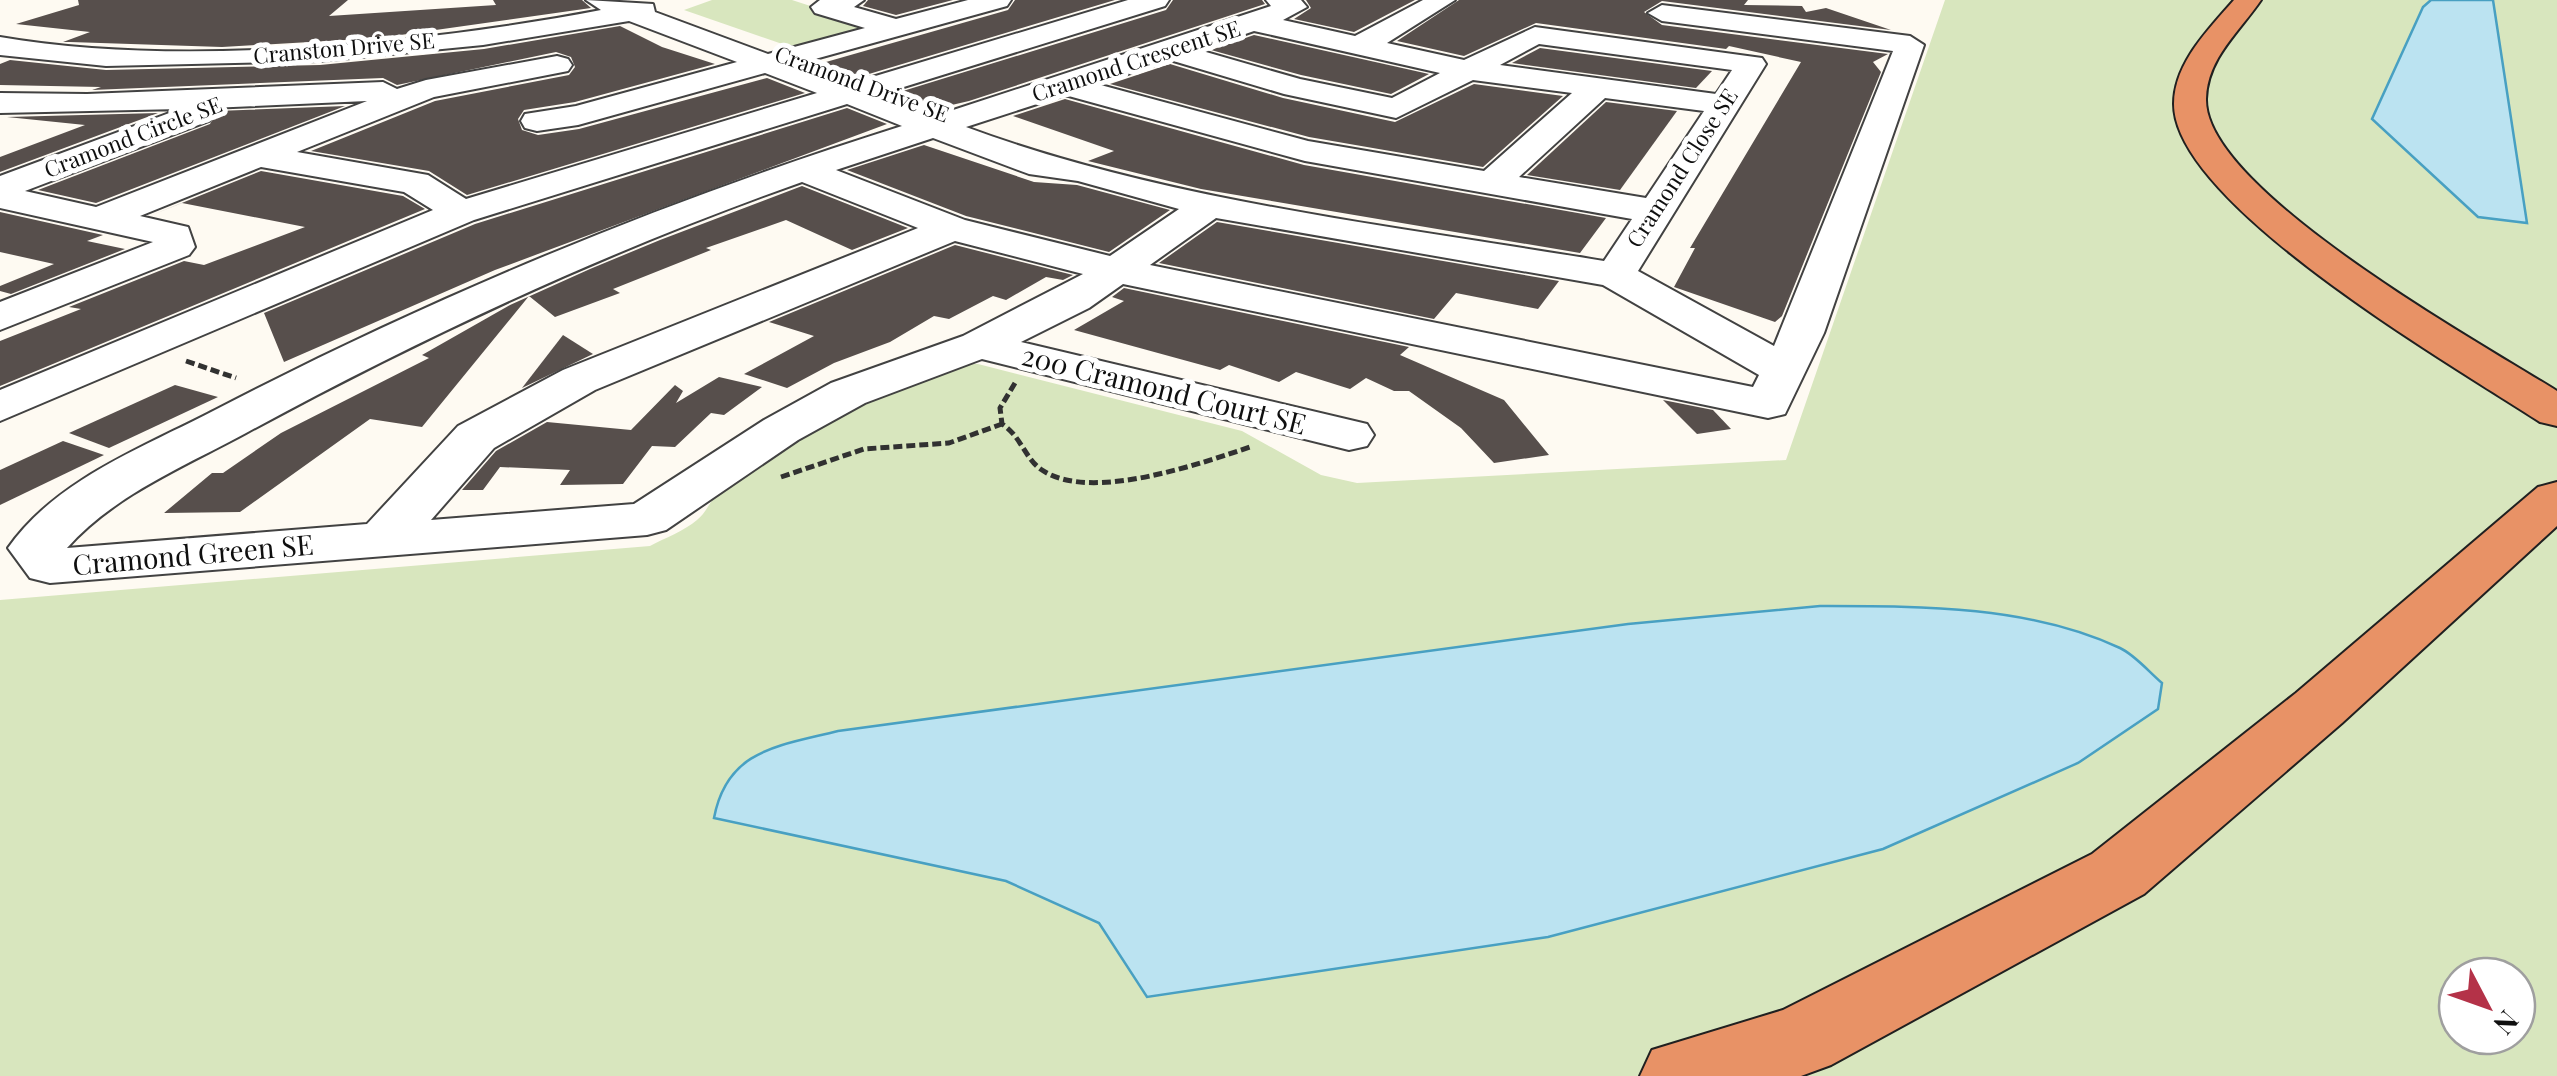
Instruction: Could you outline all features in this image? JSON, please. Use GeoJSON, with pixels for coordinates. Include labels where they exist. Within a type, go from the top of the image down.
{"type":"FeatureCollection","features":[{"type":"Feature","properties":{"kind":"highway"},"geometry":{"type":"LineString","coordinates":[[2248,0],[2200,59],[2192,83],[2192,120],[2214,160],[2266,214],[2548,407]]}},
{"type":"Feature","properties":{"kind":"highway"},"geometry":{"type":"LineString","coordinates":[[1682,1076],[1802,1040],[2118,874],[2319,708],[2557,498]]}},
{"type":"Feature","properties":{"kind":"street","name":"Cranston Drive SE"},"geometry":{"type":"LineString","coordinates":[[306,49],[630,4],[685,0]]}},
{"type":"Feature","properties":{"kind":"street"},"geometry":{"type":"LineString","coordinates":[[850,0],[824,7],[896,28]]}},
{"type":"Feature","properties":{"kind":"street"},"geometry":{"type":"LineString","coordinates":[[537,121],[634,101],[998,0]]}},
{"type":"Feature","properties":{"kind":"street"},"geometry":{"type":"LineString","coordinates":[[0,407],[461,212],[1156,0]]}},
{"type":"Feature","properties":{"kind":"street","name":"Cramond Crescent SE"},"geometry":{"type":"LineString","coordinates":[[947,124],[1294,7],[1279,0]]}},
{"type":"Feature","properties":{"kind":"street"},"geometry":{"type":"LineString","coordinates":[[1355,47],[1395,30],[1442,0]]}},
{"type":"Feature","properties":{"kind":"street","name":"Cranston Drive SE"},"geometry":{"type":"LineString","coordinates":[[0,44],[140,58],[306,49],[484,36],[630,4]]}},
{"type":"Feature","properties":{"kind":"street","name":"Cramond Drive SE"},"geometry":{"type":"LineString","coordinates":[[630,4],[947,124]]}},
{"type":"Feature","properties":{"kind":"street"},"geometry":{"type":"LineString","coordinates":[[806,170],[951,228],[1120,271],[1768,404],[1910,45],[1618,8]]}},
{"type":"Feature","properties":{"kind":"street"},"geometry":{"type":"LineString","coordinates":[[1253,22],[1468,70],[1721,104]]}},
{"type":"Feature","properties":{"kind":"street","name":"Cramond Close SE"},"geometry":{"type":"LineString","coordinates":[[947,124],[1041,167],[1080,172],[1209,206],[1614,275],[1750,64],[1535,35],[1396,108],[1296,87],[1171,51]]}},
{"type":"Feature","properties":{"kind":"street"},"geometry":{"type":"LineString","coordinates":[[484,36],[634,101]]}},
{"type":"Feature","properties":{"kind":"street","name":"Cramond Circle SE"},"geometry":{"type":"LineString","coordinates":[[0,188],[233,98],[306,49]]}},
{"type":"Feature","properties":{"kind":"street"},"geometry":{"type":"LineString","coordinates":[[0,102],[86,104],[426,89],[556,65]]}},
{"type":"Feature","properties":{"kind":"street"},"geometry":{"type":"LineString","coordinates":[[1065,85],[1306,151],[1654,211]]}},
{"type":"Feature","properties":{"kind":"street"},"geometry":{"type":"LineString","coordinates":[[1492,183],[1598,87]]}},
{"type":"Feature","properties":{"kind":"street"},"geometry":{"type":"LineString","coordinates":[[100,219],[426,89]]}},
{"type":"Feature","properties":{"kind":"street"},"geometry":{"type":"LineString","coordinates":[[0,133],[86,104]]}},
{"type":"Feature","properties":{"kind":"street","name":"Cramond Green SE"},"geometry":{"type":"LineString","coordinates":[[947,124],[664,219],[560,262],[282,394],[57,521],[36,548],[50,566],[647,519],[781,430],[848,393],[979,345],[1074,300],[1209,206]]}},
{"type":"Feature","properties":{"kind":"street"},"geometry":{"type":"LineString","coordinates":[[257,156],[415,182],[461,212]]}},
{"type":"Feature","properties":{"kind":"street","name":"Cramond Circle SE"},"geometry":{"type":"LineString","coordinates":[[0,197],[174,235],[175,247],[8,309]]}},
{"type":"Feature","properties":{"kind":"street"},"geometry":{"type":"LineString","coordinates":[[382,540],[476,437],[579,380],[842,276],[951,228]]}},
{"type":"Feature","properties":{"kind":"street"},"geometry":{"type":"LineString","coordinates":[[1614,275],[1784,370]]}},
{"type":"Feature","properties":{"kind":"street"},"geometry":{"type":"LineString","coordinates":[[8,309],[142,346]]}},
{"type":"Feature","properties":{"kind":"street","name":"200 Cramond Court SE"},"geometry":{"type":"LineString","coordinates":[[979,345],[1350,436]]}},
{"type":"Feature","properties":{"kind":"path"},"geometry":{"type":"LineString","coordinates":[[142,346],[282,394]]}},
{"type":"Feature","properties":{"kind":"path"},"geometry":{"type":"LineString","coordinates":[[1042,360],[1018,376],[1000,408],[1002,424],[1025,439],[1042,472],[1078,482],[1211,460],[1262,443],[1288,420]]}},
{"type":"Feature","properties":{"kind":"path"},"geometry":{"type":"LineString","coordinates":[[777,478],[865,449],[949,446],[980,438],[1002,424]]}},
{"type":"Feature","properties":{"kind":"green space"},"geometry":{"type":"Polygon","coordinates":[[[712,0],[792,0],[878,28],[791,47],[684,10],[712,0]]]}},
{"type":"Feature","properties":{"kind":"green space"},"geometry":{"type":"Polygon","coordinates":[[[1945,0],[2557,0],[2557,1076],[0,1076],[0,600],[650,546],[692,524],[720,490],[741,473],[806,432],[920,377],[978,364],[1242,431],[1321,475],[1357,483],[1786,460],[1945,0]]]}},
{"type":"Feature","properties":{"kind":"water"},"geometry":{"type":"Polygon","coordinates":[[[2431,0],[2493,0],[2527,223],[2478,217],[2372,119],[2423,7],[2431,0]]]}},
{"type":"Feature","properties":{"kind":"water"},"geometry":{"type":"Polygon","coordinates":[[[1820,606],[1973,611],[2048,623],[2085,634],[2126,651],[2162,683],[2158,709],[2078,763],[1883,849],[1548,937],[1147,997],[1099,923],[1006,881],[714,818],[721,795],[743,764],[776,747],[838,731],[1628,624],[1820,606]]]}},
{"type":"Feature","properties":{"kind":"building"},"geometry":{"type":"Polygon","coordinates":[[[78,0],[348,0],[329,16],[496,5],[493,0],[582,0],[591,8],[379,38],[222,47],[63,42],[90,32],[16,24],[79,5],[78,0]]]}},
{"type":"Feature","properties":{"kind":"building"},"geometry":{"type":"Polygon","coordinates":[[[868,0],[953,0],[896,15],[863,6],[868,0]]]}},
{"type":"Feature","properties":{"kind":"building"},"geometry":{"type":"Polygon","coordinates":[[[1015,0],[1115,0],[849,80],[812,66],[1008,10],[1015,0]]]}},
{"type":"Feature","properties":{"kind":"building"},"geometry":{"type":"Polygon","coordinates":[[[1173,0],[1262,0],[1265,4],[969,101],[930,110],[890,95],[1166,10],[1173,0]]]}},
{"type":"Feature","properties":{"kind":"building"},"geometry":{"type":"Polygon","coordinates":[[[1306,0],[1415,0],[1354,32],[1294,19],[1311,8],[1306,0]]]}},
{"type":"Feature","properties":{"kind":"building"},"geometry":{"type":"Polygon","coordinates":[[[1459,0],[1748,0],[1744,5],[1802,6],[1806,12],[1826,8],[1891,30],[1662,1],[1644,12],[1662,25],[1888,54],[1873,62],[1881,72],[1782,316],[1775,322],[1674,287],[1695,248],[1690,248],[1801,62],[1729,46],[1726,49],[1536,23],[1464,56],[1397,41],[1459,0]]]}},
{"type":"Feature","properties":{"kind":"building"},"geometry":{"type":"Polygon","coordinates":[[[620,26],[662,47],[715,64],[575,102],[524,110],[518,119],[522,130],[538,135],[579,129],[767,78],[805,93],[467,195],[429,171],[311,151],[435,101],[569,75],[575,67],[571,57],[556,52],[397,85],[383,78],[92,90],[101,87],[0,85],[0,64],[10,60],[106,70],[320,65],[484,49],[620,26]]]}},
{"type":"Feature","properties":{"kind":"building"},"geometry":{"type":"Polygon","coordinates":[[[1254,35],[1429,74],[1391,94],[1211,50],[1254,35]]]}},
{"type":"Feature","properties":{"kind":"building"},"geometry":{"type":"Polygon","coordinates":[[[1540,48],[1712,71],[1696,88],[1512,63],[1540,48]]]}},
{"type":"Feature","properties":{"kind":"building"},"geometry":{"type":"Polygon","coordinates":[[[1170,64],[1283,98],[1395,122],[1474,84],[1563,96],[1483,167],[1309,137],[1110,84],[1170,64]]]}},
{"type":"Feature","properties":{"kind":"building"},"geometry":{"type":"Polygon","coordinates":[[[1065,99],[1304,165],[1606,218],[1580,253],[1201,189],[1088,161],[1114,151],[1013,116],[1065,99]]]}},
{"type":"Feature","properties":{"kind":"building"},"geometry":{"type":"Polygon","coordinates":[[[1606,102],[1677,111],[1620,190],[1527,175],[1606,102]]]}},
{"type":"Feature","properties":{"kind":"building"},"geometry":{"type":"Polygon","coordinates":[[[345,106],[96,203],[38,190],[210,124],[217,111],[345,106]]]}},
{"type":"Feature","properties":{"kind":"building"},"geometry":{"type":"Polygon","coordinates":[[[847,108],[887,124],[495,270],[284,362],[264,313],[475,224],[847,108]]]}},
{"type":"Feature","properties":{"kind":"building"},"geometry":{"type":"Polygon","coordinates":[[[158,113],[0,172],[0,157],[85,125],[7,117],[158,113]]]}},
{"type":"Feature","properties":{"kind":"building"},"geometry":{"type":"Polygon","coordinates":[[[924,145],[1034,182],[1077,185],[1170,210],[1109,252],[966,216],[847,170],[924,145]]]}},
{"type":"Feature","properties":{"kind":"building"},"geometry":{"type":"Polygon","coordinates":[[[261,171],[403,196],[425,209],[0,386],[0,341],[81,309],[69,307],[184,261],[204,265],[305,227],[182,203],[152,215],[261,171]]]}},
{"type":"Feature","properties":{"kind":"building"},"geometry":{"type":"Polygon","coordinates":[[[802,186],[908,228],[852,250],[786,220],[706,248],[711,250],[613,289],[620,293],[555,317],[529,296],[802,186]]]}},
{"type":"Feature","properties":{"kind":"building"},"geometry":{"type":"Polygon","coordinates":[[[0,212],[103,235],[87,241],[125,249],[11,294],[0,291],[0,286],[54,264],[0,252],[0,212]]]}},
{"type":"Feature","properties":{"kind":"building"},"geometry":{"type":"Polygon","coordinates":[[[1217,222],[1559,281],[1538,309],[1456,293],[1434,319],[1159,263],[1217,222]]]}},
{"type":"Feature","properties":{"kind":"building"},"geometry":{"type":"Polygon","coordinates":[[[955,245],[1073,275],[1063,280],[1046,277],[1006,300],[993,296],[949,319],[934,316],[890,342],[834,363],[787,388],[744,374],[814,336],[769,322],[955,245]]]}},
{"type":"Feature","properties":{"kind":"building"},"geometry":{"type":"Polygon","coordinates":[[[1124,288],[1409,347],[1400,355],[1504,400],[1549,455],[1494,463],[1461,428],[1409,391],[1394,391],[1366,378],[1350,389],[1296,372],[1279,382],[1229,365],[1220,370],[1074,330],[1124,301],[1112,297],[1124,288]]]}},
{"type":"Feature","properties":{"kind":"building"},"geometry":{"type":"Polygon","coordinates":[[[528,297],[422,427],[370,419],[240,512],[164,513],[212,473],[223,473],[281,433],[429,358],[422,355],[528,297]]]}},
{"type":"Feature","properties":{"kind":"building"},"geometry":{"type":"Polygon","coordinates":[[[563,335],[593,354],[522,388],[563,335]]]}},
{"type":"Feature","properties":{"kind":"building"},"geometry":{"type":"Polygon","coordinates":[[[719,377],[762,387],[724,415],[711,413],[675,447],[652,446],[623,484],[560,485],[570,470],[500,467],[483,490],[462,490],[496,451],[547,422],[631,430],[675,385],[683,391],[676,403],[719,377]]]}},
{"type":"Feature","properties":{"kind":"building"},"geometry":{"type":"Polygon","coordinates":[[[175,385],[218,397],[109,448],[69,433],[175,385]]]}},
{"type":"Feature","properties":{"kind":"building"},"geometry":{"type":"Polygon","coordinates":[[[1663,400],[1713,410],[1731,429],[1697,434],[1663,400]]]}},
{"type":"Feature","properties":{"kind":"building"},"geometry":{"type":"Polygon","coordinates":[[[63,441],[104,455],[0,505],[0,470],[63,441]]]}}]}
